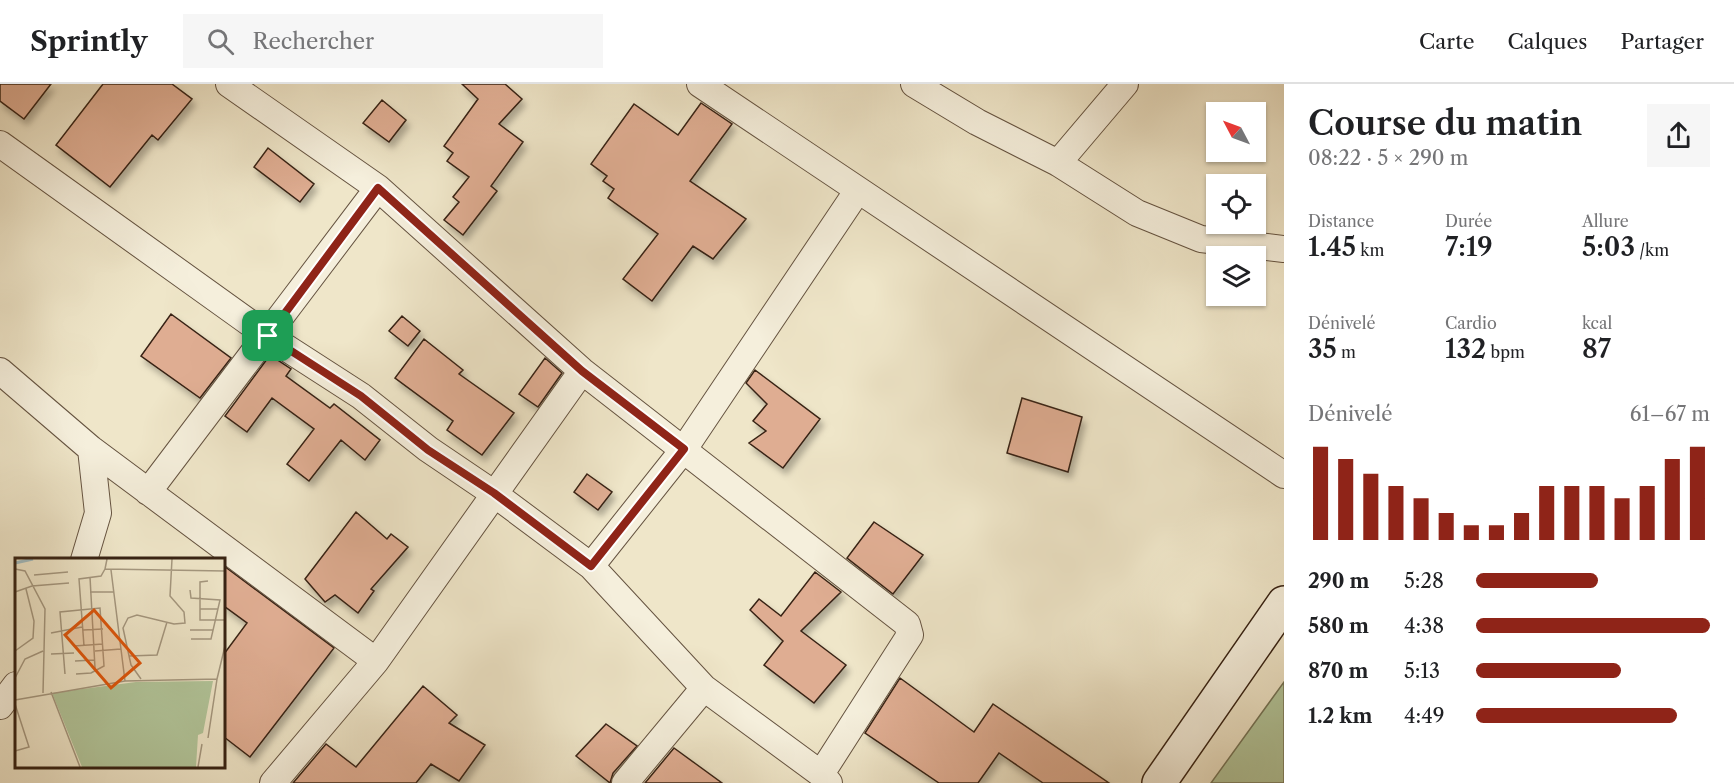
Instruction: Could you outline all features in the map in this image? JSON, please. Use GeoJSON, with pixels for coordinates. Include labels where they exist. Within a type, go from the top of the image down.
{"type":"FeatureCollection","features":[{"type":"Feature","properties":{"kind":"main road"},"geometry":{"type":"LineString","coordinates":[[1159,783],[1284,603]]}},
{"type":"Feature","properties":{"kind":"street"},"geometry":{"type":"LineString","coordinates":[[0,144],[268,336],[361,396],[428,450],[494,493],[591,566],[704,688],[825,778],[910,635],[907,624],[582,371],[378,188],[229,84]]}},
{"type":"Feature","properties":{"kind":"street"},"geometry":{"type":"LineString","coordinates":[[700,84],[1284,475]]}},
{"type":"Feature","properties":{"kind":"street"},"geometry":{"type":"LineString","coordinates":[[914,84],[977,122],[1058,163],[1137,213],[1201,239],[1284,249]]}},
{"type":"Feature","properties":{"kind":"street"},"geometry":{"type":"LineString","coordinates":[[1058,163],[1125,84]]}},
{"type":"Feature","properties":{"kind":"street"},"geometry":{"type":"LineString","coordinates":[[148,492],[378,188]]}},
{"type":"Feature","properties":{"kind":"street"},"geometry":{"type":"LineString","coordinates":[[591,566],[684,449],[858,190]]}},
{"type":"Feature","properties":{"kind":"street"},"geometry":{"type":"LineString","coordinates":[[0,371],[91,449],[376,661]]}},
{"type":"Feature","properties":{"kind":"street"},"geometry":{"type":"LineString","coordinates":[[273,783],[376,661],[582,371]]}},
{"type":"Feature","properties":{"kind":"street"},"geometry":{"type":"LineString","coordinates":[[85,558],[98,513],[91,449]]}},
{"type":"Feature","properties":{"kind":"street"},"geometry":{"type":"LineString","coordinates":[[0,706],[15,686]]}},
{"type":"Feature","properties":{"kind":"street"},"geometry":{"type":"LineString","coordinates":[[625,783],[704,688]]}},
{"type":"Feature","properties":{"kind":"green space"},"geometry":{"type":"Polygon","coordinates":[[[1284,682],[1284,783],[1211,783],[1284,682]]]}},
{"type":"Feature","properties":{"kind":"building"},"geometry":{"type":"Polygon","coordinates":[[[0,84],[51,84],[24,119],[0,101],[0,84]]]}},
{"type":"Feature","properties":{"kind":"building"},"geometry":{"type":"Polygon","coordinates":[[[103,84],[172,84],[192,99],[158,140],[152,135],[110,187],[56,145],[103,84]]]}},
{"type":"Feature","properties":{"kind":"building"},"geometry":{"type":"Polygon","coordinates":[[[462,84],[505,84],[522,99],[499,124],[523,142],[491,186],[497,191],[463,235],[444,220],[459,202],[453,197],[469,177],[447,161],[453,153],[444,146],[478,99],[462,84]]]}},
{"type":"Feature","properties":{"kind":"building"},"geometry":{"type":"Polygon","coordinates":[[[382,100],[406,120],[389,142],[363,123],[382,100]]]}},
{"type":"Feature","properties":{"kind":"building"},"geometry":{"type":"Polygon","coordinates":[[[701,103],[732,124],[690,181],[746,219],[713,259],[693,246],[652,301],[623,279],[658,234],[608,198],[614,189],[603,181],[607,176],[591,164],[634,104],[678,135],[701,103]]]}},
{"type":"Feature","properties":{"kind":"building"},"geometry":{"type":"Polygon","coordinates":[[[268,148],[314,184],[300,202],[254,167],[268,148]]]}},
{"type":"Feature","properties":{"kind":"building"},"geometry":{"type":"Polygon","coordinates":[[[171,314],[231,358],[200,398],[141,356],[171,314]]]}},
{"type":"Feature","properties":{"kind":"building"},"geometry":{"type":"Polygon","coordinates":[[[402,316],[420,331],[408,346],[389,331],[402,316]]]}},
{"type":"Feature","properties":{"kind":"building"},"geometry":{"type":"Polygon","coordinates":[[[424,339],[463,370],[459,374],[514,413],[482,455],[447,430],[453,421],[395,378],[424,339]]]}},
{"type":"Feature","properties":{"kind":"building"},"geometry":{"type":"Polygon","coordinates":[[[270,355],[291,369],[286,376],[330,408],[334,404],[380,440],[365,460],[341,440],[309,481],[287,464],[314,429],[272,398],[247,432],[225,416],[270,355]]]}},
{"type":"Feature","properties":{"kind":"building"},"geometry":{"type":"Polygon","coordinates":[[[545,358],[562,373],[538,407],[519,394],[545,358]]]}},
{"type":"Feature","properties":{"kind":"building"},"geometry":{"type":"Polygon","coordinates":[[[755,370],[820,419],[783,468],[749,443],[766,431],[753,421],[767,404],[746,383],[755,370]]]}},
{"type":"Feature","properties":{"kind":"building"},"geometry":{"type":"Polygon","coordinates":[[[1022,398],[1082,417],[1068,472],[1007,453],[1022,398]]]}},
{"type":"Feature","properties":{"kind":"building"},"geometry":{"type":"Polygon","coordinates":[[[587,474],[612,492],[598,510],[574,492],[587,474]]]}},
{"type":"Feature","properties":{"kind":"building"},"geometry":{"type":"Polygon","coordinates":[[[356,512],[387,539],[391,534],[408,547],[371,589],[374,591],[358,613],[335,595],[325,602],[305,579],[356,512]]]}},
{"type":"Feature","properties":{"kind":"building"},"geometry":{"type":"Polygon","coordinates":[[[874,522],[923,555],[893,594],[847,558],[874,522]]]}},
{"type":"Feature","properties":{"kind":"building"},"geometry":{"type":"Polygon","coordinates":[[[225,567],[334,648],[250,757],[225,738],[225,653],[247,623],[225,607],[225,567]]]}},
{"type":"Feature","properties":{"kind":"building"},"geometry":{"type":"Polygon","coordinates":[[[815,572],[841,592],[801,631],[846,665],[814,703],[764,665],[783,641],[750,610],[759,599],[781,616],[815,572]]]}},
{"type":"Feature","properties":{"kind":"building"},"geometry":{"type":"Polygon","coordinates":[[[900,678],[974,732],[993,704],[1109,783],[1043,783],[999,753],[978,783],[939,783],[865,733],[900,678]]]}},
{"type":"Feature","properties":{"kind":"building"},"geometry":{"type":"Polygon","coordinates":[[[423,686],[457,715],[449,723],[485,745],[459,781],[431,764],[416,783],[293,783],[326,744],[356,767],[423,686]]]}},
{"type":"Feature","properties":{"kind":"building"},"geometry":{"type":"Polygon","coordinates":[[[606,724],[637,746],[613,773],[610,783],[576,756],[606,724]]]}},
{"type":"Feature","properties":{"kind":"building"},"geometry":{"type":"Polygon","coordinates":[[[674,748],[722,783],[645,783],[674,748]]]}},
{"type":"Feature","properties":{"kind":"route"},"geometry":{"type":"LineString","coordinates":[[378,188],[582,371],[684,449],[591,566],[494,493],[428,450],[361,396],[268,336],[378,188]]}}]}
